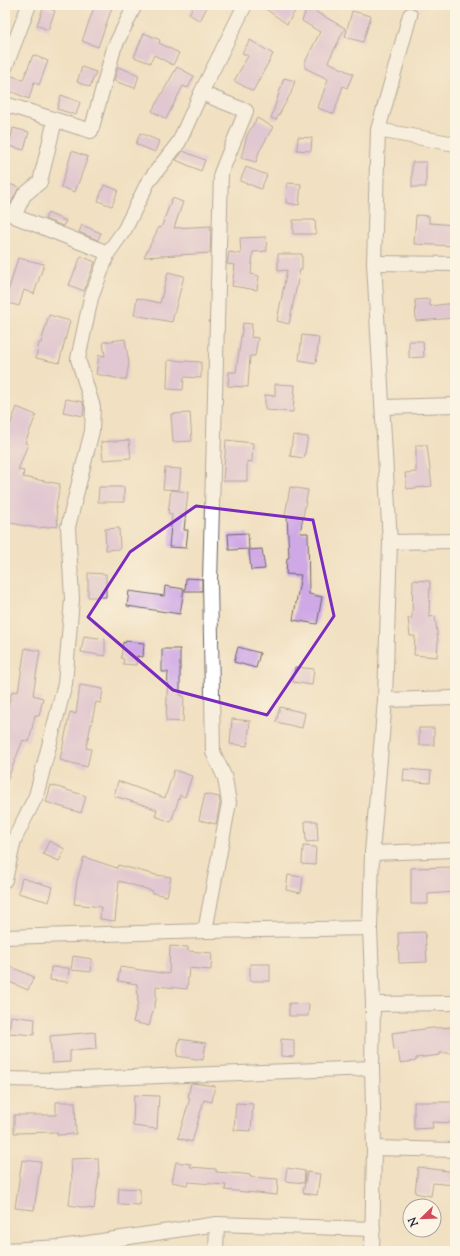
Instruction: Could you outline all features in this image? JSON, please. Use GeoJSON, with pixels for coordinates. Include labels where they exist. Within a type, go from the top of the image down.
{"type":"FeatureCollection","features":[{"type":"Feature","properties":{"kind":"street"},"geometry":{"type":"LineString","coordinates":[[5,68],[29,5]]}},
{"type":"Feature","properties":{"kind":"street"},"geometry":{"type":"LineString","coordinates":[[5,104],[91,131],[114,48],[135,5]]}},
{"type":"Feature","properties":{"kind":"street"},"geometry":{"type":"LineString","coordinates":[[5,880],[14,840],[36,796],[65,684],[72,599],[68,527],[92,431],[93,407],[78,359],[91,298],[108,254],[124,229],[148,182],[179,142],[201,93],[245,5]]}},
{"type":"Feature","properties":{"kind":"street"},"geometry":{"type":"LineString","coordinates":[[372,1251],[374,1148],[372,1068],[373,1004],[370,928],[372,853],[385,700],[390,542],[374,263],[378,130],[410,15]]}},
{"type":"Feature","properties":{"kind":"street"},"geometry":{"type":"LineString","coordinates":[[201,93],[246,111],[220,173],[210,589],[213,752],[225,778],[229,803],[205,931]]}},
{"type":"Feature","properties":{"kind":"street"},"geometry":{"type":"LineString","coordinates":[[55,120],[40,182],[24,195],[14,216],[108,254]]}},
{"type":"Feature","properties":{"kind":"street"},"geometry":{"type":"LineString","coordinates":[[378,130],[455,144]]}},
{"type":"Feature","properties":{"kind":"street"},"geometry":{"type":"LineString","coordinates":[[374,263],[455,264]]}},
{"type":"Feature","properties":{"kind":"street"},"geometry":{"type":"LineString","coordinates":[[383,407],[455,405]]}},
{"type":"Feature","properties":{"kind":"street"},"geometry":{"type":"LineString","coordinates":[[390,542],[455,541]]}},
{"type":"Feature","properties":{"kind":"street"},"geometry":{"type":"LineString","coordinates":[[385,700],[455,698]]}},
{"type":"Feature","properties":{"kind":"street"},"geometry":{"type":"LineString","coordinates":[[372,853],[455,850]]}},
{"type":"Feature","properties":{"kind":"street"},"geometry":{"type":"LineString","coordinates":[[5,937],[370,928]]}},
{"type":"Feature","properties":{"kind":"street"},"geometry":{"type":"LineString","coordinates":[[373,1004],[455,1003]]}},
{"type":"Feature","properties":{"kind":"street"},"geometry":{"type":"LineString","coordinates":[[5,1079],[52,1080],[372,1068]]}},
{"type":"Feature","properties":{"kind":"street"},"geometry":{"type":"LineString","coordinates":[[374,1148],[455,1150]]}},
{"type":"Feature","properties":{"kind":"street"},"geometry":{"type":"LineString","coordinates":[[5,1250],[61,1249],[217,1224],[373,1229]]}},
{"type":"Feature","properties":{"kind":"street"},"geometry":{"type":"LineString","coordinates":[[216,1251],[217,1224]]}},
{"type":"Feature","properties":{"kind":"highlighted area"},"geometry":{"type":"Polygon","coordinates":[[[196,506],[313,520],[334,616],[267,715],[173,690],[88,617],[130,552],[196,506]]]}},
{"type":"Feature","properties":{"kind":"building"},"geometry":{"type":"Polygon","coordinates":[[[95,5],[113,5],[98,47],[82,41],[95,5]]]}},
{"type":"Feature","properties":{"kind":"building"},"geometry":{"type":"Polygon","coordinates":[[[194,5],[208,5],[200,21],[189,14],[194,5]]]}},
{"type":"Feature","properties":{"kind":"building"},"geometry":{"type":"Polygon","coordinates":[[[260,5],[299,5],[287,24],[260,5]]]}},
{"type":"Feature","properties":{"kind":"building"},"geometry":{"type":"Polygon","coordinates":[[[44,6],[55,11],[48,30],[37,25],[44,6]]]}},
{"type":"Feature","properties":{"kind":"building"},"geometry":{"type":"Polygon","coordinates":[[[307,7],[345,28],[328,62],[353,74],[347,88],[343,86],[334,114],[318,108],[328,79],[305,68],[305,62],[320,32],[302,21],[307,7]]]}},
{"type":"Feature","properties":{"kind":"building"},"geometry":{"type":"Polygon","coordinates":[[[352,11],[371,16],[363,42],[345,37],[352,11]]]}},
{"type":"Feature","properties":{"kind":"building"},"geometry":{"type":"Polygon","coordinates":[[[144,33],[160,40],[159,43],[179,53],[173,65],[154,55],[150,63],[134,57],[144,33]]]}},
{"type":"Feature","properties":{"kind":"building"},"geometry":{"type":"Polygon","coordinates":[[[250,40],[273,54],[253,91],[234,81],[248,56],[242,53],[250,40]]]}},
{"type":"Feature","properties":{"kind":"building"},"geometry":{"type":"Polygon","coordinates":[[[33,55],[48,61],[39,85],[34,82],[29,99],[5,89],[7,76],[10,75],[23,80],[33,55]]]}},
{"type":"Feature","properties":{"kind":"building"},"geometry":{"type":"Polygon","coordinates":[[[82,67],[96,72],[90,87],[77,82],[82,67]]]}},
{"type":"Feature","properties":{"kind":"building"},"geometry":{"type":"Polygon","coordinates":[[[118,67],[139,75],[135,88],[114,81],[118,67]]]}},
{"type":"Feature","properties":{"kind":"building"},"geometry":{"type":"Polygon","coordinates":[[[177,67],[194,76],[188,88],[183,86],[166,119],[152,111],[177,67]]]}},
{"type":"Feature","properties":{"kind":"building"},"geometry":{"type":"Polygon","coordinates":[[[284,78],[295,81],[291,93],[276,120],[271,118],[284,78]]]}},
{"type":"Feature","properties":{"kind":"building"},"geometry":{"type":"Polygon","coordinates":[[[61,95],[80,102],[76,115],[57,109],[61,95]]]}},
{"type":"Feature","properties":{"kind":"building"},"geometry":{"type":"Polygon","coordinates":[[[257,118],[273,127],[259,152],[256,162],[241,158],[247,135],[257,118]]]}},
{"type":"Feature","properties":{"kind":"building"},"geometry":{"type":"Polygon","coordinates":[[[13,128],[29,132],[24,150],[9,146],[13,128]]]}},
{"type":"Feature","properties":{"kind":"building"},"geometry":{"type":"Polygon","coordinates":[[[140,133],[159,141],[155,152],[136,144],[140,133]]]}},
{"type":"Feature","properties":{"kind":"building"},"geometry":{"type":"Polygon","coordinates":[[[298,137],[312,138],[311,151],[297,150],[298,137]]]}},
{"type":"Feature","properties":{"kind":"building"},"geometry":{"type":"Polygon","coordinates":[[[72,151],[88,157],[75,192],[61,187],[72,151]]]}},
{"type":"Feature","properties":{"kind":"building"},"geometry":{"type":"Polygon","coordinates":[[[183,151],[205,160],[201,171],[176,160],[183,151]]]}},
{"type":"Feature","properties":{"kind":"building"},"geometry":{"type":"Polygon","coordinates":[[[412,162],[426,162],[426,187],[412,187],[412,162]]]}},
{"type":"Feature","properties":{"kind":"building"},"geometry":{"type":"Polygon","coordinates":[[[246,167],[267,175],[261,189],[240,181],[246,167]]]}},
{"type":"Feature","properties":{"kind":"building"},"geometry":{"type":"Polygon","coordinates":[[[5,183],[19,187],[6,213],[8,222],[5,222],[5,183]]]}},
{"type":"Feature","properties":{"kind":"building"},"geometry":{"type":"Polygon","coordinates":[[[287,183],[301,184],[299,205],[286,203],[287,183]]]}},
{"type":"Feature","properties":{"kind":"building"},"geometry":{"type":"Polygon","coordinates":[[[104,185],[118,190],[112,206],[98,201],[104,185]]]}},
{"type":"Feature","properties":{"kind":"building"},"geometry":{"type":"Polygon","coordinates":[[[172,198],[183,202],[174,228],[211,226],[210,253],[144,257],[159,227],[161,228],[172,198]]]}},
{"type":"Feature","properties":{"kind":"building"},"geometry":{"type":"Polygon","coordinates":[[[48,213],[66,221],[63,226],[45,219],[48,213]]]}},
{"type":"Feature","properties":{"kind":"building"},"geometry":{"type":"Polygon","coordinates":[[[416,215],[429,216],[429,223],[455,225],[455,246],[414,244],[416,215]]]}},
{"type":"Feature","properties":{"kind":"building"},"geometry":{"type":"Polygon","coordinates":[[[293,220],[315,220],[316,234],[293,234],[293,220]]]}},
{"type":"Feature","properties":{"kind":"building"},"geometry":{"type":"Polygon","coordinates":[[[82,225],[101,233],[98,240],[79,232],[82,225]]]}},
{"type":"Feature","properties":{"kind":"building"},"geometry":{"type":"Polygon","coordinates":[[[266,237],[267,251],[253,252],[251,274],[259,276],[257,290],[232,286],[235,265],[227,264],[229,252],[241,254],[240,238],[266,237]]]}},
{"type":"Feature","properties":{"kind":"building"},"geometry":{"type":"Polygon","coordinates":[[[278,254],[302,254],[302,270],[300,270],[289,324],[277,321],[287,270],[278,271],[278,254]]]}},
{"type":"Feature","properties":{"kind":"building"},"geometry":{"type":"Polygon","coordinates":[[[81,256],[95,262],[84,291],[69,285],[81,256]]]}},
{"type":"Feature","properties":{"kind":"building"},"geometry":{"type":"Polygon","coordinates":[[[18,258],[44,264],[34,294],[24,290],[19,306],[5,302],[18,258]]]}},
{"type":"Feature","properties":{"kind":"building"},"geometry":{"type":"Polygon","coordinates":[[[168,272],[184,276],[172,322],[134,315],[137,298],[160,303],[168,272]]]}},
{"type":"Feature","properties":{"kind":"building"},"geometry":{"type":"Polygon","coordinates":[[[429,299],[430,306],[455,303],[455,318],[416,321],[415,300],[429,299]]]}},
{"type":"Feature","properties":{"kind":"building"},"geometry":{"type":"Polygon","coordinates":[[[49,315],[70,321],[59,363],[36,358],[39,343],[41,343],[49,315]]]}},
{"type":"Feature","properties":{"kind":"building"},"geometry":{"type":"Polygon","coordinates":[[[243,323],[252,324],[251,337],[258,338],[255,356],[250,356],[248,387],[228,386],[229,372],[236,372],[243,323]]]}},
{"type":"Feature","properties":{"kind":"building"},"geometry":{"type":"Polygon","coordinates":[[[302,335],[319,337],[316,363],[299,360],[302,335]]]}},
{"type":"Feature","properties":{"kind":"building"},"geometry":{"type":"Polygon","coordinates":[[[125,339],[129,363],[126,380],[96,374],[99,355],[105,356],[103,342],[125,339]]]}},
{"type":"Feature","properties":{"kind":"building"},"geometry":{"type":"Polygon","coordinates":[[[409,341],[423,341],[424,357],[409,358],[409,341]]]}},
{"type":"Feature","properties":{"kind":"building"},"geometry":{"type":"Polygon","coordinates":[[[168,360],[201,362],[201,378],[184,377],[183,390],[167,389],[168,360]]]}},
{"type":"Feature","properties":{"kind":"building"},"geometry":{"type":"Polygon","coordinates":[[[275,384],[295,385],[293,412],[265,410],[265,395],[275,396],[275,384]]]}},
{"type":"Feature","properties":{"kind":"building"},"geometry":{"type":"Polygon","coordinates":[[[66,399],[83,402],[83,416],[63,412],[66,399]]]}},
{"type":"Feature","properties":{"kind":"building"},"geometry":{"type":"Polygon","coordinates":[[[17,407],[36,415],[25,443],[28,444],[18,470],[24,471],[23,477],[60,484],[56,507],[58,526],[37,528],[5,522],[5,438],[17,407]]]}},
{"type":"Feature","properties":{"kind":"building"},"geometry":{"type":"Polygon","coordinates":[[[190,413],[192,441],[173,442],[171,414],[190,413]]]}},
{"type":"Feature","properties":{"kind":"building"},"geometry":{"type":"Polygon","coordinates":[[[293,435],[308,437],[304,458],[290,456],[293,435]]]}},
{"type":"Feature","properties":{"kind":"building"},"geometry":{"type":"Polygon","coordinates":[[[129,440],[131,458],[103,460],[101,442],[129,440]]]}},
{"type":"Feature","properties":{"kind":"building"},"geometry":{"type":"Polygon","coordinates":[[[226,440],[253,443],[252,462],[247,461],[247,481],[223,481],[226,440]]]}},
{"type":"Feature","properties":{"kind":"building"},"geometry":{"type":"Polygon","coordinates":[[[416,445],[427,445],[432,486],[407,489],[405,473],[416,472],[416,445]]]}},
{"type":"Feature","properties":{"kind":"building"},"geometry":{"type":"Polygon","coordinates":[[[165,468],[181,469],[179,490],[163,489],[165,468]]]}},
{"type":"Feature","properties":{"kind":"building"},"geometry":{"type":"Polygon","coordinates":[[[99,487],[124,487],[124,502],[98,502],[99,487]]]}},
{"type":"Feature","properties":{"kind":"building"},"geometry":{"type":"Polygon","coordinates":[[[290,487],[308,490],[300,533],[308,533],[309,594],[322,597],[317,624],[293,620],[301,575],[286,574],[287,558],[289,558],[287,515],[285,515],[290,487]]]}},
{"type":"Feature","properties":{"kind":"building"},"geometry":{"type":"Polygon","coordinates":[[[171,490],[188,492],[184,530],[188,530],[186,548],[169,547],[172,514],[168,513],[171,490]]]}},
{"type":"Feature","properties":{"kind":"building"},"geometry":{"type":"Polygon","coordinates":[[[119,528],[120,549],[106,550],[105,529],[119,528]]]}},
{"type":"Feature","properties":{"kind":"building"},"geometry":{"type":"Polygon","coordinates":[[[248,533],[249,549],[229,550],[228,534],[248,533]]]}},
{"type":"Feature","properties":{"kind":"building"},"geometry":{"type":"Polygon","coordinates":[[[262,549],[265,569],[251,570],[249,550],[262,549]]]}},
{"type":"Feature","properties":{"kind":"building"},"geometry":{"type":"Polygon","coordinates":[[[88,573],[106,574],[106,597],[88,597],[88,573]]]}},
{"type":"Feature","properties":{"kind":"building"},"geometry":{"type":"Polygon","coordinates":[[[186,578],[202,579],[202,591],[185,591],[186,578]]]}},
{"type":"Feature","properties":{"kind":"building"},"geometry":{"type":"Polygon","coordinates":[[[413,580],[430,581],[429,617],[435,616],[438,642],[437,657],[414,655],[415,636],[410,636],[408,618],[412,618],[413,580]]]}},
{"type":"Feature","properties":{"kind":"building"},"geometry":{"type":"Polygon","coordinates":[[[165,586],[184,589],[180,614],[127,606],[129,591],[164,596],[165,586]]]}},
{"type":"Feature","properties":{"kind":"building"},"geometry":{"type":"Polygon","coordinates":[[[84,636],[105,639],[105,656],[81,652],[84,636]]]}},
{"type":"Feature","properties":{"kind":"building"},"geometry":{"type":"Polygon","coordinates":[[[126,641],[144,643],[143,657],[137,656],[136,665],[123,664],[124,659],[121,658],[123,642],[125,643],[126,641]]]}},
{"type":"Feature","properties":{"kind":"building"},"geometry":{"type":"Polygon","coordinates":[[[238,647],[260,653],[256,668],[234,662],[238,647]]]}},
{"type":"Feature","properties":{"kind":"building"},"geometry":{"type":"Polygon","coordinates":[[[25,648],[40,651],[33,695],[43,698],[39,716],[35,715],[29,742],[23,740],[6,783],[5,719],[12,691],[18,692],[25,648]]]}},
{"type":"Feature","properties":{"kind":"building"},"geometry":{"type":"Polygon","coordinates":[[[162,649],[180,649],[180,695],[184,696],[183,722],[166,721],[168,672],[162,672],[162,649]]]}},
{"type":"Feature","properties":{"kind":"building"},"geometry":{"type":"Polygon","coordinates":[[[295,667],[314,669],[312,685],[293,682],[295,667]]]}},
{"type":"Feature","properties":{"kind":"building"},"geometry":{"type":"Polygon","coordinates":[[[80,685],[103,689],[101,703],[96,702],[86,748],[91,749],[87,767],[60,760],[70,712],[76,714],[80,685]]]}},
{"type":"Feature","properties":{"kind":"building"},"geometry":{"type":"Polygon","coordinates":[[[280,707],[305,713],[302,728],[276,722],[280,707]]]}},
{"type":"Feature","properties":{"kind":"building"},"geometry":{"type":"Polygon","coordinates":[[[232,719],[250,721],[247,746],[230,744],[232,719]]]}},
{"type":"Feature","properties":{"kind":"building"},"geometry":{"type":"Polygon","coordinates":[[[419,728],[434,728],[434,745],[419,745],[419,728]]]}},
{"type":"Feature","properties":{"kind":"building"},"geometry":{"type":"Polygon","coordinates":[[[404,769],[431,771],[430,783],[403,781],[404,769]]]}},
{"type":"Feature","properties":{"kind":"building"},"geometry":{"type":"Polygon","coordinates":[[[174,770],[192,776],[185,797],[180,795],[171,822],[155,816],[157,810],[114,796],[118,781],[165,798],[174,770]]]}},
{"type":"Feature","properties":{"kind":"building"},"geometry":{"type":"Polygon","coordinates":[[[51,785],[86,796],[81,813],[46,802],[51,785]]]}},
{"type":"Feature","properties":{"kind":"building"},"geometry":{"type":"Polygon","coordinates":[[[205,794],[219,797],[220,803],[216,824],[199,820],[205,794]]]}},
{"type":"Feature","properties":{"kind":"building"},"geometry":{"type":"Polygon","coordinates":[[[305,821],[317,821],[318,841],[306,842],[305,821]]]}},
{"type":"Feature","properties":{"kind":"building"},"geometry":{"type":"Polygon","coordinates":[[[49,841],[65,849],[59,861],[43,854],[49,841]]]}},
{"type":"Feature","properties":{"kind":"building"},"geometry":{"type":"Polygon","coordinates":[[[303,846],[316,847],[315,865],[302,864],[303,846]]]}},
{"type":"Feature","properties":{"kind":"building"},"geometry":{"type":"Polygon","coordinates":[[[84,857],[117,868],[118,865],[156,875],[171,877],[167,896],[152,893],[153,891],[119,881],[115,921],[100,919],[101,907],[74,904],[77,880],[84,857]]]}},
{"type":"Feature","properties":{"kind":"building"},"geometry":{"type":"Polygon","coordinates":[[[455,867],[455,892],[428,894],[428,904],[411,904],[411,868],[455,867]]]}},
{"type":"Feature","properties":{"kind":"building"},"geometry":{"type":"Polygon","coordinates":[[[288,875],[303,877],[301,893],[286,890],[288,875]]]}},
{"type":"Feature","properties":{"kind":"building"},"geometry":{"type":"Polygon","coordinates":[[[22,878],[53,887],[49,902],[18,893],[22,878]]]}},
{"type":"Feature","properties":{"kind":"building"},"geometry":{"type":"Polygon","coordinates":[[[425,932],[427,962],[399,963],[398,933],[425,932]]]}},
{"type":"Feature","properties":{"kind":"building"},"geometry":{"type":"Polygon","coordinates":[[[170,946],[188,947],[188,951],[212,953],[211,970],[189,968],[187,989],[156,986],[156,1000],[149,1026],[133,1022],[138,1003],[137,984],[118,981],[120,967],[169,974],[170,946]]]}},
{"type":"Feature","properties":{"kind":"building"},"geometry":{"type":"Polygon","coordinates":[[[73,956],[92,959],[91,972],[71,970],[73,956]]]}},
{"type":"Feature","properties":{"kind":"building"},"geometry":{"type":"Polygon","coordinates":[[[5,964],[34,977],[28,990],[5,980],[5,964]]]}},
{"type":"Feature","properties":{"kind":"building"},"geometry":{"type":"Polygon","coordinates":[[[250,964],[270,964],[270,981],[250,981],[250,964]]]}},
{"type":"Feature","properties":{"kind":"building"},"geometry":{"type":"Polygon","coordinates":[[[51,967],[69,968],[68,982],[50,980],[51,967]]]}},
{"type":"Feature","properties":{"kind":"building"},"geometry":{"type":"Polygon","coordinates":[[[289,1003],[309,1004],[308,1016],[289,1016],[289,1003]]]}},
{"type":"Feature","properties":{"kind":"building"},"geometry":{"type":"Polygon","coordinates":[[[11,1016],[35,1019],[34,1035],[9,1033],[11,1016]]]}},
{"type":"Feature","properties":{"kind":"building"},"geometry":{"type":"Polygon","coordinates":[[[455,1027],[455,1053],[440,1053],[440,1055],[416,1058],[416,1061],[400,1063],[398,1049],[394,1050],[392,1033],[455,1027]]]}},
{"type":"Feature","properties":{"kind":"building"},"geometry":{"type":"Polygon","coordinates":[[[95,1032],[96,1049],[70,1051],[70,1062],[52,1063],[50,1036],[95,1032]]]}},
{"type":"Feature","properties":{"kind":"building"},"geometry":{"type":"Polygon","coordinates":[[[179,1039],[206,1043],[203,1060],[177,1056],[179,1039]]]}},
{"type":"Feature","properties":{"kind":"building"},"geometry":{"type":"Polygon","coordinates":[[[281,1039],[294,1040],[294,1057],[281,1056],[281,1039]]]}},
{"type":"Feature","properties":{"kind":"building"},"geometry":{"type":"Polygon","coordinates":[[[191,1083],[215,1086],[212,1102],[204,1100],[192,1142],[178,1138],[190,1098],[188,1097],[191,1083]]]}},
{"type":"Feature","properties":{"kind":"building"},"geometry":{"type":"Polygon","coordinates":[[[134,1095],[159,1096],[157,1129],[133,1126],[134,1095]]]}},
{"type":"Feature","properties":{"kind":"building"},"geometry":{"type":"Polygon","coordinates":[[[56,1102],[75,1102],[76,1134],[57,1135],[57,1132],[14,1133],[14,1115],[56,1115],[56,1102]]]}},
{"type":"Feature","properties":{"kind":"building"},"geometry":{"type":"Polygon","coordinates":[[[414,1102],[455,1102],[455,1123],[432,1122],[433,1128],[414,1129],[414,1102]]]}},
{"type":"Feature","properties":{"kind":"building"},"geometry":{"type":"Polygon","coordinates":[[[236,1103],[253,1104],[251,1131],[234,1130],[236,1103]]]}},
{"type":"Feature","properties":{"kind":"building"},"geometry":{"type":"Polygon","coordinates":[[[98,1158],[99,1176],[94,1209],[69,1205],[72,1180],[71,1159],[98,1158]]]}},
{"type":"Feature","properties":{"kind":"building"},"geometry":{"type":"Polygon","coordinates":[[[22,1160],[41,1162],[34,1210],[15,1208],[22,1160]]]}},
{"type":"Feature","properties":{"kind":"building"},"geometry":{"type":"Polygon","coordinates":[[[176,1162],[191,1164],[190,1167],[216,1169],[216,1172],[278,1179],[277,1195],[225,1190],[226,1185],[188,1182],[187,1185],[172,1182],[176,1162]]]}},
{"type":"Feature","properties":{"kind":"building"},"geometry":{"type":"Polygon","coordinates":[[[418,1167],[455,1172],[455,1185],[433,1183],[431,1196],[415,1193],[418,1167]]]}},
{"type":"Feature","properties":{"kind":"building"},"geometry":{"type":"Polygon","coordinates":[[[287,1168],[305,1171],[304,1183],[285,1181],[287,1168]]]}},
{"type":"Feature","properties":{"kind":"building"},"geometry":{"type":"Polygon","coordinates":[[[307,1172],[320,1174],[317,1195],[303,1193],[307,1172]]]}},
{"type":"Feature","properties":{"kind":"building"},"geometry":{"type":"Polygon","coordinates":[[[119,1188],[140,1189],[140,1205],[118,1204],[119,1188]]]}}]}
